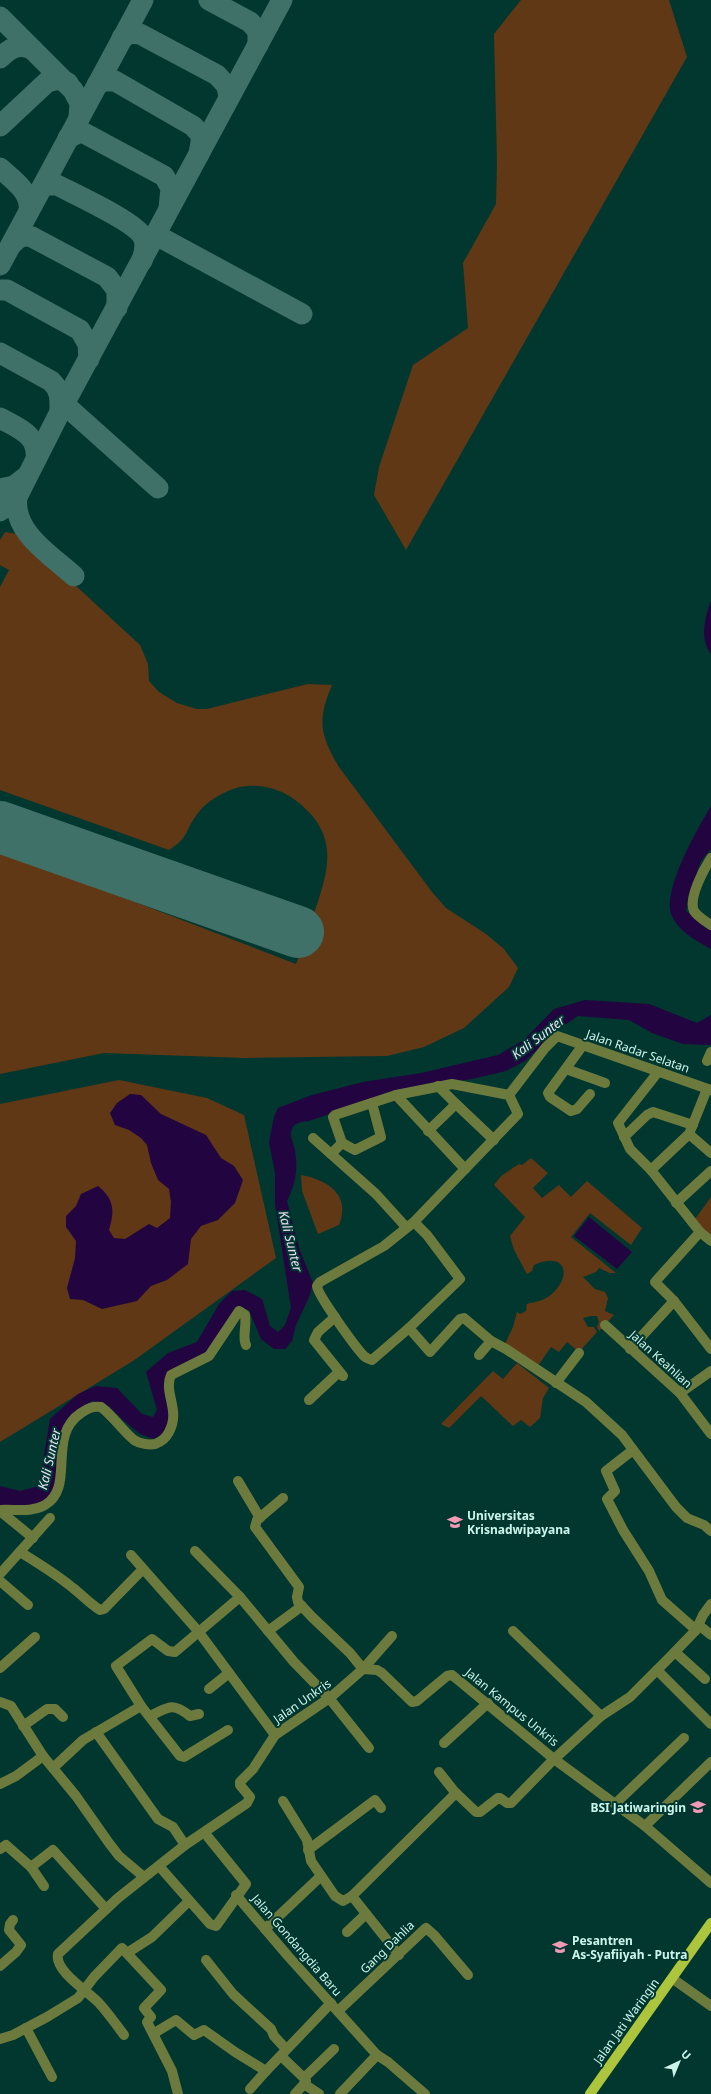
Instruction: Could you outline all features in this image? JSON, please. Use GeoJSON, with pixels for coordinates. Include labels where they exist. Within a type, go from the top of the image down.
{"type":"FeatureCollection","features":[{"type":"Feature","properties":{"kind":"main road","name":"Jalan Jati Waringin"},"geometry":{"type":"LineString","coordinates":[[590,2094],[673,1979],[711,1923]]}},
{"type":"Feature","properties":{"kind":"street"},"geometry":{"type":"LineString","coordinates":[[711,858],[698,884],[693,902],[696,913],[711,925]]}},
{"type":"Feature","properties":{"kind":"street","name":"Jalan Radar Selatan"},"geometry":{"type":"LineString","coordinates":[[509,1095],[545,1048],[557,1036],[709,1090]]}},
{"type":"Feature","properties":{"kind":"street"},"geometry":{"type":"LineString","coordinates":[[583,1045],[549,1090],[548,1094],[566,1109],[574,1111],[590,1094]]}},
{"type":"Feature","properties":{"kind":"street"},"geometry":{"type":"LineString","coordinates":[[566,1069],[604,1082]]}},
{"type":"Feature","properties":{"kind":"street"},"geometry":{"type":"LineString","coordinates":[[658,1072],[619,1120],[624,1137],[630,1149],[651,1170],[700,1232],[711,1241]]}},
{"type":"Feature","properties":{"kind":"street"},"geometry":{"type":"LineString","coordinates":[[313,1138],[410,1225],[427,1235],[460,1279],[409,1328],[372,1360],[364,1356],[335,1317],[321,1296],[317,1286],[320,1282],[384,1246],[410,1225],[519,1113],[509,1095],[458,1084],[438,1086],[396,1095],[335,1115],[333,1117],[342,1143],[355,1150],[381,1136],[372,1103]]}},
{"type":"Feature","properties":{"kind":"street"},"geometry":{"type":"LineString","coordinates":[[438,1086],[494,1140]]}},
{"type":"Feature","properties":{"kind":"street"},"geometry":{"type":"LineString","coordinates":[[651,1170],[691,1129],[709,1090]]}},
{"type":"Feature","properties":{"kind":"street"},"geometry":{"type":"LineString","coordinates":[[396,1095],[465,1169]]}},
{"type":"Feature","properties":{"kind":"street"},"geometry":{"type":"LineString","coordinates":[[428,1131],[456,1104]]}},
{"type":"Feature","properties":{"kind":"street"},"geometry":{"type":"LineString","coordinates":[[624,1137],[647,1115],[653,1112],[691,1129],[711,1153]]}},
{"type":"Feature","properties":{"kind":"street"},"geometry":{"type":"LineString","coordinates":[[330,1154],[342,1143]]}},
{"type":"Feature","properties":{"kind":"street"},"geometry":{"type":"LineString","coordinates":[[676,1203],[711,1170]]}},
{"type":"Feature","properties":{"kind":"street"},"geometry":{"type":"LineString","coordinates":[[700,1232],[655,1282],[674,1301],[711,1349]]}},
{"type":"Feature","properties":{"kind":"street"},"geometry":{"type":"LineString","coordinates":[[630,1349],[674,1301]]}},
{"type":"Feature","properties":{"kind":"street"},"geometry":{"type":"LineString","coordinates":[[0,1510],[26,1511],[45,1506],[51,1501],[60,1481],[64,1433],[68,1424],[77,1415],[94,1406],[101,1407],[135,1440],[147,1444],[160,1442],[166,1437],[174,1420],[170,1384],[171,1376],[209,1356],[239,1311],[245,1315],[244,1342],[246,1345]]}},
{"type":"Feature","properties":{"kind":"street"},"geometry":{"type":"LineString","coordinates":[[309,1400],[341,1374],[314,1340],[318,1332],[335,1317]]}},
{"type":"Feature","properties":{"kind":"street"},"geometry":{"type":"LineString","coordinates":[[409,1328],[430,1352],[460,1319],[464,1318],[491,1341],[506,1349],[586,1402],[622,1435],[676,1508],[687,1518],[709,1525]]}},
{"type":"Feature","properties":{"kind":"street","name":"Jalan Keahlian"},"geometry":{"type":"LineString","coordinates":[[605,1325],[680,1393],[711,1434]]}},
{"type":"Feature","properties":{"kind":"street"},"geometry":{"type":"LineString","coordinates":[[479,1355],[491,1341]]}},
{"type":"Feature","properties":{"kind":"street"},"geometry":{"type":"LineString","coordinates":[[556,1383],[579,1353]]}},
{"type":"Feature","properties":{"kind":"street"},"geometry":{"type":"LineString","coordinates":[[680,1393],[711,1371]]}},
{"type":"Feature","properties":{"kind":"street"},"geometry":{"type":"LineString","coordinates":[[633,1450],[606,1471],[615,1491],[607,1499],[623,1530],[649,1571],[662,1600],[698,1628],[711,1635]]}},
{"type":"Feature","properties":{"kind":"street"},"geometry":{"type":"LineString","coordinates":[[238,1481],[260,1518]]}},
{"type":"Feature","properties":{"kind":"street"},"geometry":{"type":"LineString","coordinates":[[283,1498],[260,1518],[255,1527],[299,1587],[297,1600],[364,1669]]}},
{"type":"Feature","properties":{"kind":"street"},"geometry":{"type":"LineString","coordinates":[[0,1510],[33,1538]]}},
{"type":"Feature","properties":{"kind":"street"},"geometry":{"type":"LineString","coordinates":[[0,1574],[50,1518]]}},
{"type":"Feature","properties":{"kind":"street"},"geometry":{"type":"LineString","coordinates":[[20,1552],[52,1572],[100,1610],[104,1609],[143,1569]]}},
{"type":"Feature","properties":{"kind":"street"},"geometry":{"type":"LineString","coordinates":[[195,1552],[240,1596],[268,1632],[294,1662],[329,1698],[369,1748]]}},
{"type":"Feature","properties":{"kind":"street"},"geometry":{"type":"LineString","coordinates":[[131,1555],[198,1631],[275,1735]]}},
{"type":"Feature","properties":{"kind":"street"},"geometry":{"type":"LineString","coordinates":[[0,1581],[28,1605]]}},
{"type":"Feature","properties":{"kind":"street"},"geometry":{"type":"LineString","coordinates":[[228,1730],[184,1757],[176,1752],[141,1706],[116,1669],[117,1664],[152,1639],[168,1651],[175,1652],[240,1596]]}},
{"type":"Feature","properties":{"kind":"street","name":"Jalan Kampus Unkris"},"geometry":{"type":"LineString","coordinates":[[364,1669],[377,1670],[382,1673],[412,1702],[417,1701],[450,1674],[488,1703],[554,1759],[602,1716],[630,1697],[698,1628],[703,1615],[711,1604]]}},
{"type":"Feature","properties":{"kind":"street"},"geometry":{"type":"LineString","coordinates":[[268,1632],[302,1606]]}},
{"type":"Feature","properties":{"kind":"street"},"geometry":{"type":"LineString","coordinates":[[513,1631],[602,1716]]}},
{"type":"Feature","properties":{"kind":"street","name":"Jalan Unkris"},"geometry":{"type":"LineString","coordinates":[[124,2035],[96,2000],[82,1991],[58,1962],[58,1954],[106,1909],[144,1877],[185,1845],[250,1800],[250,1797],[240,1785],[240,1782],[253,1770],[275,1735],[329,1698],[364,1669],[392,1636]]}},
{"type":"Feature","properties":{"kind":"street"},"geometry":{"type":"LineString","coordinates":[[0,1668],[35,1637]]}},
{"type":"Feature","properties":{"kind":"street"},"geometry":{"type":"LineString","coordinates":[[672,1655],[705,1679]]}},
{"type":"Feature","properties":{"kind":"street"},"geometry":{"type":"LineString","coordinates":[[657,1670],[711,1724]]}},
{"type":"Feature","properties":{"kind":"street"},"geometry":{"type":"LineString","coordinates":[[209,1689],[229,1673]]}},
{"type":"Feature","properties":{"kind":"street"},"geometry":{"type":"LineString","coordinates":[[0,1702],[11,1706],[43,1756],[76,1796],[108,1843],[119,1856],[144,1877]]}},
{"type":"Feature","properties":{"kind":"street"},"geometry":{"type":"LineString","coordinates":[[444,1743],[488,1703]]}},
{"type":"Feature","properties":{"kind":"street"},"geometry":{"type":"LineString","coordinates":[[53,1768],[83,1740],[141,1706]]}},
{"type":"Feature","properties":{"kind":"street"},"geometry":{"type":"LineString","coordinates":[[150,1716],[171,1706],[178,1707],[190,1716],[200,1714]]}},
{"type":"Feature","properties":{"kind":"street"},"geometry":{"type":"LineString","coordinates":[[23,1726],[50,1709],[55,1709],[63,1718]]}},
{"type":"Feature","properties":{"kind":"street"},"geometry":{"type":"LineString","coordinates":[[96,1732],[158,1819],[173,1827],[185,1845]]}},
{"type":"Feature","properties":{"kind":"street"},"geometry":{"type":"LineString","coordinates":[[616,1803],[684,1738]]}},
{"type":"Feature","properties":{"kind":"street"},"geometry":{"type":"LineString","coordinates":[[0,1784],[16,1776],[43,1756]]}},
{"type":"Feature","properties":{"kind":"street"},"geometry":{"type":"LineString","coordinates":[[439,1772],[456,1793],[476,1812],[480,1812],[498,1798],[509,1804],[554,1759],[616,1803],[711,1883]]}},
{"type":"Feature","properties":{"kind":"street"},"geometry":{"type":"LineString","coordinates":[[645,1826],[711,1762]]}},
{"type":"Feature","properties":{"kind":"street"},"geometry":{"type":"LineString","coordinates":[[283,1801],[305,1835],[311,1861],[320,1876],[339,1900],[346,1901],[456,1793]]}},
{"type":"Feature","properties":{"kind":"street"},"geometry":{"type":"LineString","coordinates":[[308,1850],[375,1800],[381,1808]]}},
{"type":"Feature","properties":{"kind":"street"},"geometry":{"type":"LineString","coordinates":[[208,1837],[246,1884],[236,1895]]}},
{"type":"Feature","properties":{"kind":"street"},"geometry":{"type":"LineString","coordinates":[[0,1849],[6,1845],[9,1847],[30,1867],[44,1886]]}},
{"type":"Feature","properties":{"kind":"street"},"geometry":{"type":"LineString","coordinates":[[30,1867],[53,1850],[106,1909]]}},
{"type":"Feature","properties":{"kind":"street","name":"Jalan Gondangdia Baru"},"geometry":{"type":"LineString","coordinates":[[160,1866],[188,1901],[210,1924],[216,1926],[236,1895],[377,2055],[388,2062],[425,2094]]}},
{"type":"Feature","properties":{"kind":"street"},"geometry":{"type":"LineString","coordinates":[[265,1929],[320,1876]]}},
{"type":"Feature","properties":{"kind":"street"},"geometry":{"type":"LineString","coordinates":[[352,1896],[399,1955]]}},
{"type":"Feature","properties":{"kind":"street"},"geometry":{"type":"LineString","coordinates":[[127,1953],[147,1938],[152,1937],[188,1901]]}},
{"type":"Feature","properties":{"kind":"street"},"geometry":{"type":"LineString","coordinates":[[347,1932],[366,1914]]}},
{"type":"Feature","properties":{"kind":"street"},"geometry":{"type":"LineString","coordinates":[[0,1966],[16,1952],[21,1945],[9,1930],[10,1924],[13,1920]]}},
{"type":"Feature","properties":{"kind":"street","name":"Gang Dahlia"},"geometry":{"type":"LineString","coordinates":[[250,2089],[283,2053],[334,2007],[399,1955],[426,1928],[434,1935],[468,1975]]}},
{"type":"Feature","properties":{"kind":"street"},"geometry":{"type":"LineString","coordinates":[[0,2039],[13,2035],[78,1998],[82,1991],[122,1948],[161,1990],[144,2008],[151,2016],[147,2022],[172,2070],[178,2094]]}},
{"type":"Feature","properties":{"kind":"street"},"geometry":{"type":"LineString","coordinates":[[206,1960],[233,1994],[271,2029],[283,2053],[304,2081],[319,2094]]}},
{"type":"Feature","properties":{"kind":"street"},"geometry":{"type":"LineString","coordinates":[[673,1979],[711,2006]]}},
{"type":"Feature","properties":{"kind":"street"},"geometry":{"type":"LineString","coordinates":[[155,2035],[156,2032],[176,2020],[194,2035],[204,2030],[235,2052],[266,2071]]}},
{"type":"Feature","properties":{"kind":"street"},"geometry":{"type":"LineString","coordinates":[[26,2028],[52,2077]]}},
{"type":"Feature","properties":{"kind":"street"},"geometry":{"type":"LineString","coordinates":[[295,2094],[304,2081],[334,2049]]}},
{"type":"Feature","properties":{"kind":"street"},"geometry":{"type":"LineString","coordinates":[[340,2094],[377,2055]]}},
{"type":"Feature","properties":{"kind":"shaded area"},"geometry":{"type":"Polygon","coordinates":[[[521,0],[669,0],[687,57],[406,550],[374,495],[379,467],[413,365],[468,328],[463,263],[496,204],[497,163],[494,34],[521,0]]]}},
{"type":"Feature","properties":{"kind":"shaded area"},"geometry":{"type":"Polygon","coordinates":[[[5,532],[18,534],[23,537],[140,645],[148,664],[149,681],[159,692],[177,703],[197,709],[207,709],[308,684],[332,685],[324,708],[323,727],[324,736],[328,746],[339,767],[432,892],[446,908],[486,934],[504,949],[518,968],[509,987],[464,1028],[424,1047],[387,1056],[245,1058],[104,1053],[0,1074],[0,850],[296,964],[319,898],[327,866],[327,851],[324,837],[318,823],[307,810],[291,797],[271,788],[256,786],[240,787],[214,798],[198,813],[181,841],[169,850],[0,790],[0,587],[9,570],[0,565],[0,540],[5,532]]]}},
{"type":"Feature","properties":{"kind":"shaded area"},"geometry":{"type":"Polygon","coordinates":[[[119,1080],[207,1098],[244,1115],[276,1258],[133,1361],[0,1442],[0,1104],[119,1080]]]}},
{"type":"Feature","properties":{"kind":"shaded area"},"geometry":{"type":"Polygon","coordinates":[[[531,1158],[548,1173],[533,1188],[542,1198],[559,1185],[571,1197],[587,1181],[642,1228],[631,1245],[590,1213],[571,1237],[616,1273],[610,1273],[599,1268],[596,1272],[583,1277],[595,1289],[605,1292],[608,1298],[605,1311],[614,1315],[599,1331],[597,1327],[599,1322],[597,1316],[583,1318],[588,1327],[594,1327],[597,1332],[579,1352],[567,1342],[559,1352],[551,1347],[537,1367],[504,1346],[513,1327],[517,1312],[520,1314],[526,1311],[527,1304],[546,1298],[556,1290],[564,1275],[563,1269],[560,1264],[554,1261],[545,1261],[534,1265],[532,1271],[527,1274],[514,1250],[510,1236],[525,1217],[494,1185],[501,1176],[519,1164],[522,1165],[531,1158]]]}},
{"type":"Feature","properties":{"kind":"shaded area"},"geometry":{"type":"Polygon","coordinates":[[[301,1175],[320,1181],[335,1191],[342,1205],[342,1214],[339,1225],[318,1234],[302,1191],[301,1175]]]}},
{"type":"Feature","properties":{"kind":"shaded area"},"geometry":{"type":"Polygon","coordinates":[[[711,1197],[711,1238],[693,1222],[711,1197]]]}},
{"type":"Feature","properties":{"kind":"shaded area"},"geometry":{"type":"Polygon","coordinates":[[[517,1363],[549,1388],[543,1398],[540,1418],[530,1427],[521,1420],[513,1426],[481,1396],[449,1428],[441,1424],[493,1371],[503,1379],[517,1363]]]}},
{"type":"Feature","properties":{"kind":"water"},"geometry":{"type":"Polygon","coordinates":[[[711,601],[711,654],[705,642],[704,628],[711,601]]]}},
{"type":"Feature","properties":{"kind":"water"},"geometry":{"type":"Polygon","coordinates":[[[711,806],[711,849],[701,861],[688,897],[686,911],[711,929],[711,949],[689,936],[679,927],[672,916],[670,905],[676,876],[682,860],[711,806]]]}},
{"type":"Feature","properties":{"kind":"water","name":"Kali Sunter"},"geometry":{"type":"Polygon","coordinates":[[[585,1000],[649,1004],[697,1023],[711,1015],[711,1045],[683,1044],[652,1033],[629,1020],[578,1016],[560,1028],[525,1061],[506,1071],[472,1079],[429,1085],[382,1096],[295,1125],[291,1131],[291,1138],[296,1157],[296,1176],[287,1201],[299,1248],[313,1283],[310,1295],[296,1325],[292,1341],[285,1349],[274,1349],[261,1339],[249,1310],[239,1307],[212,1352],[170,1374],[170,1429],[154,1439],[140,1434],[109,1406],[92,1401],[65,1425],[58,1487],[45,1506],[0,1510],[0,1486],[20,1491],[39,1486],[50,1419],[78,1394],[96,1386],[117,1388],[142,1414],[153,1417],[157,1410],[146,1372],[168,1353],[197,1342],[219,1304],[232,1291],[245,1290],[262,1299],[270,1326],[278,1332],[285,1325],[291,1308],[275,1204],[275,1173],[269,1142],[274,1117],[278,1108],[312,1095],[363,1082],[421,1073],[498,1055],[524,1040],[554,1009],[585,1000]]]}},
{"type":"Feature","properties":{"kind":"water"},"geometry":{"type":"Polygon","coordinates":[[[130,1094],[141,1095],[161,1114],[206,1135],[221,1158],[234,1166],[243,1180],[235,1203],[218,1220],[201,1226],[191,1239],[188,1264],[167,1280],[151,1286],[137,1301],[102,1309],[83,1300],[70,1299],[67,1288],[75,1258],[76,1241],[66,1227],[66,1216],[76,1206],[81,1194],[98,1186],[110,1200],[112,1205],[112,1217],[109,1230],[114,1238],[125,1239],[149,1224],[157,1228],[170,1218],[171,1202],[169,1189],[158,1180],[151,1163],[147,1145],[141,1138],[129,1130],[115,1125],[110,1113],[117,1103],[130,1094]]]}},
{"type":"Feature","properties":{"kind":"water"},"geometry":{"type":"Polygon","coordinates":[[[589,1217],[632,1252],[617,1269],[574,1236],[589,1217]]]}},
{"type":"Feature","properties":{"kind":"taxiway"},"geometry":{"type":"LineString","coordinates":[[0,265],[143,0]]}},
{"type":"Feature","properties":{"kind":"taxiway"},"geometry":{"type":"LineString","coordinates":[[209,0],[250,22],[258,31],[258,45]]}},
{"type":"Feature","properties":{"kind":"taxiway"},"geometry":{"type":"LineString","coordinates":[[0,511],[17,497],[64,404],[282,0]]}},
{"type":"Feature","properties":{"kind":"taxiway"},"geometry":{"type":"LineString","coordinates":[[0,17],[73,90],[80,103],[79,118]]}},
{"type":"Feature","properties":{"kind":"taxiway"},"geometry":{"type":"LineString","coordinates":[[122,38],[130,33],[140,34],[217,75],[227,86],[229,98]]}},
{"type":"Feature","properties":{"kind":"taxiway"},"geometry":{"type":"LineString","coordinates":[[0,58],[11,49],[23,46],[32,49]]}},
{"type":"Feature","properties":{"kind":"taxiway"},"geometry":{"type":"LineString","coordinates":[[0,126],[47,82],[58,79],[68,83]]}},
{"type":"Feature","properties":{"kind":"taxiway"},"geometry":{"type":"LineString","coordinates":[[97,85],[103,81],[115,81],[193,126],[202,136],[199,154]]}},
{"type":"Feature","properties":{"kind":"taxiway"},"geometry":{"type":"LineString","coordinates":[[68,138],[78,133],[84,133],[164,176],[171,188],[169,208]]}},
{"type":"Feature","properties":{"kind":"taxiway"},"geometry":{"type":"LineString","coordinates":[[0,168],[20,186],[27,198],[29,211]]}},
{"type":"Feature","properties":{"kind":"taxiway"},"geometry":{"type":"LineString","coordinates":[[42,188],[47,185],[57,185],[117,216],[129,224],[143,237],[145,249],[142,261]]}},
{"type":"Feature","properties":{"kind":"taxiway"},"geometry":{"type":"LineString","coordinates":[[156,235],[302,314]]}},
{"type":"Feature","properties":{"kind":"taxiway"},"geometry":{"type":"LineString","coordinates":[[12,244],[21,237],[32,237],[107,277],[117,290],[117,308]]}},
{"type":"Feature","properties":{"kind":"taxiway"},"geometry":{"type":"LineString","coordinates":[[0,290],[7,290],[80,330],[88,344],[89,359]]}},
{"type":"Feature","properties":{"kind":"taxiway"},"geometry":{"type":"LineString","coordinates":[[0,353],[51,381],[57,388],[60,399],[60,412]]}},
{"type":"Feature","properties":{"kind":"taxiway"},"geometry":{"type":"LineString","coordinates":[[64,404],[158,488]]}},
{"type":"Feature","properties":{"kind":"taxiway"},"geometry":{"type":"LineString","coordinates":[[0,418],[20,429],[31,438],[36,451],[36,459]]}},
{"type":"Feature","properties":{"kind":"taxiway"},"geometry":{"type":"LineString","coordinates":[[0,489],[14,486],[27,476]]}},
{"type":"Feature","properties":{"kind":"taxiway"},"geometry":{"type":"LineString","coordinates":[[17,497],[17,510],[27,532],[35,542],[74,576]]}},
{"type":"Feature","properties":{"kind":"runway"},"geometry":{"type":"LineString","coordinates":[[0,827],[298,932]]}},
{"type":"Feature","properties":{"kind":"place","name":"Universitas Krisnadwipayana"},"geometry":{"type":"Point","coordinates":[455,1522]}},
{"type":"Feature","properties":{"kind":"place","name":"BSI Jatiwaringin"},"geometry":{"type":"Point","coordinates":[698,1807]}},
{"type":"Feature","properties":{"kind":"place","name":"Pesantren As-Syafiiyah - Putra"},"geometry":{"type":"Point","coordinates":[560,1947]}}]}
